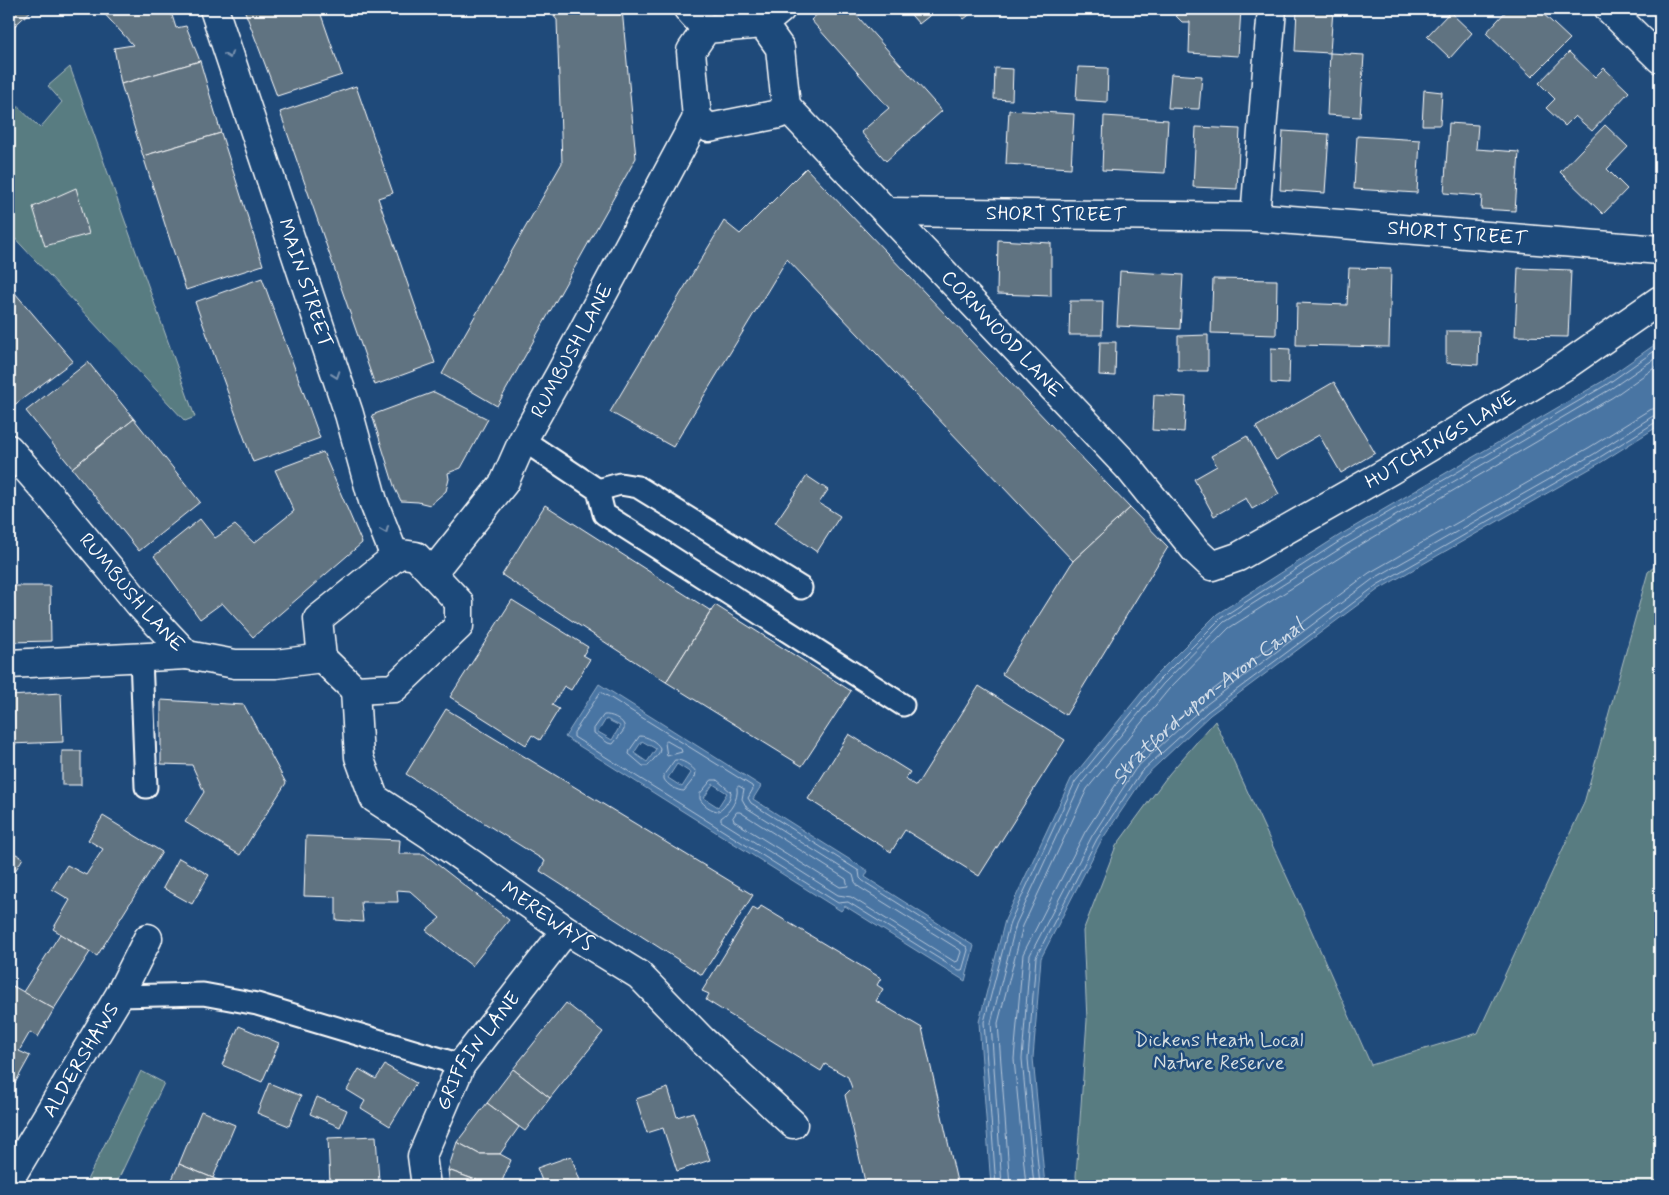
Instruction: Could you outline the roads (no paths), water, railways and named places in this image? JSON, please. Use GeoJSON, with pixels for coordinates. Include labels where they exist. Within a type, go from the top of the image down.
{"type":"FeatureCollection","features":[{"type":"Feature","properties":{"kind":"street","name":"MAIN STREET"},"geometry":{"type":"LineString","coordinates":[[214,9],[349,414],[373,501],[396,557]]}},
{"type":"Feature","properties":{"kind":"street"},"geometry":{"type":"LineString","coordinates":[[688,9],[706,29]]}},
{"type":"Feature","properties":{"kind":"street"},"geometry":{"type":"LineString","coordinates":[[1254,217],[1272,9]]}},
{"type":"Feature","properties":{"kind":"street"},"geometry":{"type":"LineString","coordinates":[[1609,9],[1660,59]]}},
{"type":"Feature","properties":{"kind":"street"},"geometry":{"type":"LineString","coordinates":[[772,17],[780,48],[786,106],[779,114],[710,128],[697,118],[691,51],[706,29],[772,17]]}},
{"type":"Feature","properties":{"kind":"street","name":"CORNWOOD LANE"},"geometry":{"type":"LineString","coordinates":[[786,106],[1128,467],[1196,551],[1212,566]]}},
{"type":"Feature","properties":{"kind":"street","name":"RUMBUSH LANE"},"geometry":{"type":"LineString","coordinates":[[432,573],[504,483],[523,440],[697,118]]}},
{"type":"Feature","properties":{"kind":"street","name":"SHORT STREET"},"geometry":{"type":"LineString","coordinates":[[888,212],[1254,217],[1660,250]]}},
{"type":"Feature","properties":{"kind":"street","name":"HUTCHINGS LANE"},"geometry":{"type":"LineString","coordinates":[[1212,566],[1238,557],[1391,470],[1566,366],[1660,300]]}},
{"type":"Feature","properties":{"kind":"street","name":"RUMBUSH LANE"},"geometry":{"type":"LineString","coordinates":[[9,449],[140,605],[187,655],[235,664],[276,664],[322,658]]}},
{"type":"Feature","properties":{"kind":"street"},"geometry":{"type":"LineString","coordinates":[[402,554],[416,556],[432,573],[458,602],[459,626],[394,688],[355,690],[322,658],[318,619],[396,557],[402,554]]}},
{"type":"Feature","properties":{"kind":"street"},"geometry":{"type":"LineString","coordinates":[[9,664],[187,655]]}},
{"type":"Feature","properties":{"kind":"street","name":"MEREWAYS"},"geometry":{"type":"LineString","coordinates":[[355,690],[360,757],[374,798],[566,930],[639,975],[702,1040],[793,1124]]}},
{"type":"Feature","properties":{"kind":"street","name":"GRIFFIN LANE"},"geometry":{"type":"LineString","coordinates":[[426,1186],[422,1156],[461,1065],[566,930]]}},
{"type":"Feature","properties":{"kind":"street","name":"ALDERSHAWS"},"geometry":{"type":"LineString","coordinates":[[9,1180],[119,996],[148,938]]}},
{"type":"Feature","properties":{"kind":"lane"},"geometry":{"type":"LineString","coordinates":[[523,440],[598,490],[604,514],[903,704]]}},
{"type":"Feature","properties":{"kind":"lane"},"geometry":{"type":"LineString","coordinates":[[598,490],[620,484],[638,487],[801,588]]}},
{"type":"Feature","properties":{"kind":"lane"},"geometry":{"type":"LineString","coordinates":[[141,657],[146,787]]}},
{"type":"Feature","properties":{"kind":"lane"},"geometry":{"type":"LineString","coordinates":[[119,996],[203,994],[257,1004],[461,1065]]}},
{"type":"Feature","properties":{"kind":"water","name":"Stratford-upon-Avon Canal"},"geometry":{"type":"Polygon","coordinates":[[[1660,341],[1660,425],[1600,463],[1379,589],[1210,715],[1145,776],[1101,841],[1041,958],[1033,1058],[1045,1186],[991,1186],[979,1022],[1005,920],[1071,779],[1155,676],[1217,614],[1340,535],[1603,381],[1660,341]]]}},
{"type":"Feature","properties":{"kind":"water"},"geometry":{"type":"Polygon","coordinates":[[[599,684],[761,786],[753,799],[868,871],[865,877],[974,946],[965,981],[845,906],[841,911],[565,737],[599,684]],[[606,719],[598,732],[612,740],[620,726],[606,719]],[[642,741],[634,753],[647,762],[656,749],[642,741]],[[677,764],[668,778],[682,787],[691,773],[677,764]],[[713,784],[704,798],[718,807],[727,793],[713,784]]]}},
{"type":"Feature","properties":{"kind":"park label","name":"Dickens Heath Local Nature Reserve"},"geometry":{"type":"Point","coordinates":[1219,1052]}}]}
